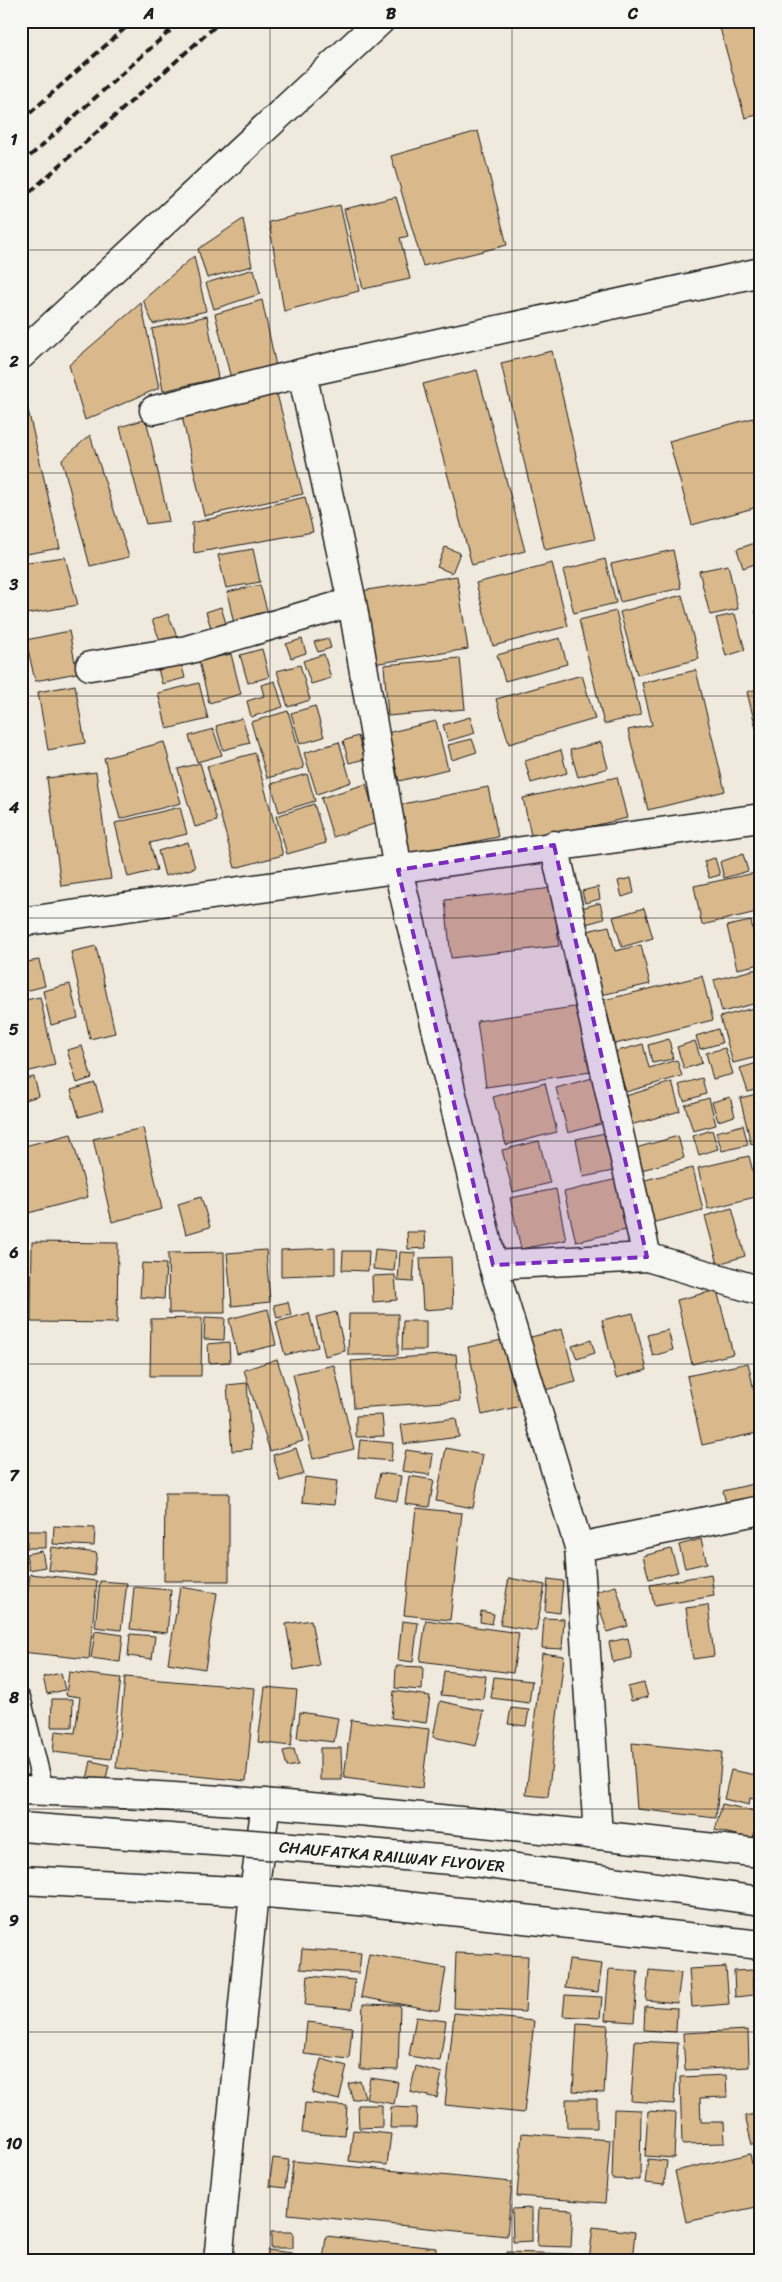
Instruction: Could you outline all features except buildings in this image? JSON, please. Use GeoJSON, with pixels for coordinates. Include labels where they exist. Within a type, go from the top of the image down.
{"type":"FeatureCollection","features":[{"type":"Feature","properties":{"kind":"street"},"geometry":{"type":"LineString","coordinates":[[21,355],[380,21]]}},
{"type":"Feature","properties":{"kind":"street"},"geometry":{"type":"LineString","coordinates":[[154,410],[302,373],[761,272]]}},
{"type":"Feature","properties":{"kind":"street"},"geometry":{"type":"LineString","coordinates":[[302,373],[352,602],[398,870],[493,1265],[579,1547],[598,1835]]}},
{"type":"Feature","properties":{"kind":"street"},"geometry":{"type":"LineString","coordinates":[[90,666],[187,650],[352,602]]}},
{"type":"Feature","properties":{"kind":"street"},"geometry":{"type":"LineString","coordinates":[[21,922],[761,818]]}},
{"type":"Feature","properties":{"kind":"street"},"geometry":{"type":"LineString","coordinates":[[554,846],[647,1257]]}},
{"type":"Feature","properties":{"kind":"street"},"geometry":{"type":"LineString","coordinates":[[493,1265],[647,1257],[761,1291]]}},
{"type":"Feature","properties":{"kind":"street"},"geometry":{"type":"LineString","coordinates":[[579,1547],[761,1510]]}},
{"type":"Feature","properties":{"kind":"street"},"geometry":{"type":"LineString","coordinates":[[33,1791],[266,1803],[598,1835],[761,1853]]}},
{"type":"Feature","properties":{"kind":"street"},"geometry":{"type":"LineString","coordinates":[[218,2261],[254,1892],[266,1803]]}},
{"type":"Feature","properties":{"kind":"street","name":"CHAUFATKA RAILWAY FLYOVER"},"geometry":{"type":"LineString","coordinates":[[21,1827],[473,1862],[761,1901]]}},
{"type":"Feature","properties":{"kind":"street"},"geometry":{"type":"LineString","coordinates":[[21,1880],[254,1892],[369,1902],[761,1945]]}},
{"type":"Feature","properties":{"kind":"lane"},"geometry":{"type":"LineString","coordinates":[[21,1699],[33,1791]]}},
{"type":"Feature","properties":{"kind":"highlighted area"},"geometry":{"type":"Polygon","coordinates":[[[554,845],[647,1257],[493,1265],[398,870],[554,845]]]}},
{"type":"Feature","properties":{"kind":"railway"},"geometry":{"type":"LineString","coordinates":[[21,121],[133,21]]}},
{"type":"Feature","properties":{"kind":"railway"},"geometry":{"type":"LineString","coordinates":[[21,164],[181,21]]}},
{"type":"Feature","properties":{"kind":"railway"},"geometry":{"type":"LineString","coordinates":[[21,200],[221,21]]}}]}
